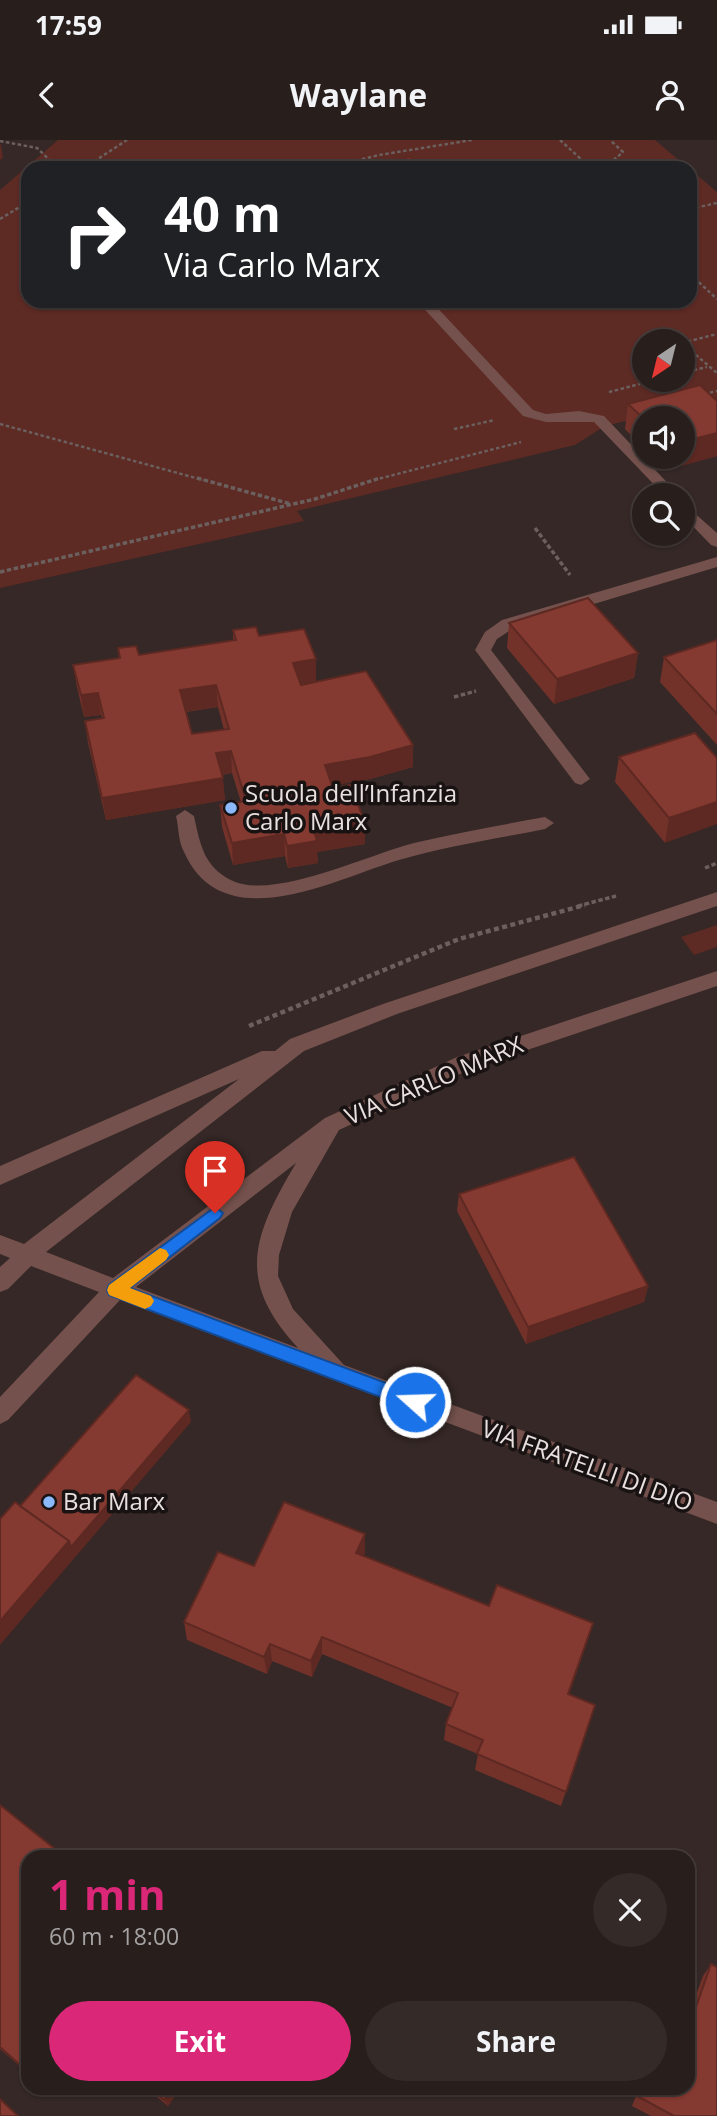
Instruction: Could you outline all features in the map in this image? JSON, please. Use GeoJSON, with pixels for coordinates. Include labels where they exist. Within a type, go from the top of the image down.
{"type":"FeatureCollection","features":[{"type":"Feature","properties":{"kind":"street"},"geometry":{"type":"LineString","coordinates":[[430,308],[527,413],[542,420],[583,413],[599,419],[660,483]]}},
{"type":"Feature","properties":{"kind":"street"},"geometry":{"type":"LineString","coordinates":[[695,519],[717,542]]}},
{"type":"Feature","properties":{"kind":"street"},"geometry":{"type":"LineString","coordinates":[[581,779],[483,650],[491,636],[508,624],[717,562]]}},
{"type":"Feature","properties":{"kind":"street"},"geometry":{"type":"LineString","coordinates":[[185,816],[193,853],[210,876],[237,890],[279,892],[329,878],[396,854],[545,823]]}},
{"type":"Feature","properties":{"kind":"street"},"geometry":{"type":"LineString","coordinates":[[0,1176],[167,1100],[390,1009],[717,899]]}},
{"type":"Feature","properties":{"kind":"street","name":"VIA CARLO MARX"},"geometry":{"type":"LineString","coordinates":[[0,1413],[115,1290],[332,1124],[464,1063],[717,978]]}},
{"type":"Feature","properties":{"kind":"street"},"geometry":{"type":"LineString","coordinates":[[0,1282],[28,1254],[297,1045]]}},
{"type":"Feature","properties":{"kind":"street","name":"VIA FRATELLI DI DIO"},"geometry":{"type":"LineString","coordinates":[[332,1124],[293,1187],[276,1221],[267,1269],[272,1293],[295,1329],[339,1374]]}},
{"type":"Feature","properties":{"kind":"street","name":"VIA FRATELLI DI DIO"},"geometry":{"type":"LineString","coordinates":[[0,1244],[115,1290],[717,1513]]}},
{"type":"Feature","properties":{"kind":"path"},"geometry":{"type":"LineString","coordinates":[[95,161],[127,140]]}},
{"type":"Feature","properties":{"kind":"path"},"geometry":{"type":"LineString","coordinates":[[355,161],[472,140]]}},
{"type":"Feature","properties":{"kind":"path"},"geometry":{"type":"LineString","coordinates":[[560,140],[582,160],[589,161]]}},
{"type":"Feature","properties":{"kind":"path"},"geometry":{"type":"LineString","coordinates":[[610,140],[623,152],[612,161]]}},
{"type":"Feature","properties":{"kind":"path"},"geometry":{"type":"LineString","coordinates":[[0,141],[37,148],[51,161]]}},
{"type":"Feature","properties":{"kind":"path"},"geometry":{"type":"LineString","coordinates":[[697,207],[717,203]]}},
{"type":"Feature","properties":{"kind":"path"},"geometry":{"type":"LineString","coordinates":[[0,219],[21,206]]}},
{"type":"Feature","properties":{"kind":"path"},"geometry":{"type":"LineString","coordinates":[[697,280],[717,299]]}},
{"type":"Feature","properties":{"kind":"path"},"geometry":{"type":"LineString","coordinates":[[695,340],[717,334]]}},
{"type":"Feature","properties":{"kind":"path"},"geometry":{"type":"LineString","coordinates":[[695,354],[717,373]]}},
{"type":"Feature","properties":{"kind":"path"},"geometry":{"type":"LineString","coordinates":[[695,370],[708,366]]}},
{"type":"Feature","properties":{"kind":"path"},"geometry":{"type":"LineString","coordinates":[[704,394],[717,391]]}},
{"type":"Feature","properties":{"kind":"path"},"geometry":{"type":"LineString","coordinates":[[0,572],[292,504],[346,487],[530,440],[542,420]]}},
{"type":"Feature","properties":{"kind":"path"},"geometry":{"type":"LineString","coordinates":[[0,424],[292,504]]}},
{"type":"Feature","properties":{"kind":"path"},"geometry":{"type":"LineString","coordinates":[[535,528],[590,600]]}},
{"type":"Feature","properties":{"kind":"shaded area"},"geometry":{"type":"Polygon","coordinates":[[[58,140],[655,140],[680,161],[34,161],[58,140]]]}},
{"type":"Feature","properties":{"kind":"shaded area"},"geometry":{"type":"Polygon","coordinates":[[[21,172],[21,308],[697,308],[697,175],[717,192],[717,399],[688,406],[632,406],[632,419],[605,426],[575,445],[297,511],[304,521],[0,588],[0,190],[21,172]]]}},
{"type":"Feature","properties":{"kind":"shaded area"},"geometry":{"type":"Polygon","coordinates":[[[717,925],[717,947],[694,955],[681,937],[717,925]]]}},
{"type":"Feature","properties":{"kind":"building"},"geometry":{"type":"Polygon","coordinates":[[[410,157],[414,161],[391,161],[410,157]]]}},
{"type":"Feature","properties":{"kind":"building"},"geometry":{"type":"Polygon","coordinates":[[[700,385],[717,401],[717,433],[695,439],[695,406],[632,408],[628,404],[673,392],[695,392],[695,386],[700,385]]]}},
{"type":"Feature","properties":{"kind":"building"},"geometry":{"type":"Polygon","coordinates":[[[588,598],[638,653],[557,679],[509,623],[588,598]]]}},
{"type":"Feature","properties":{"kind":"building"},"geometry":{"type":"Polygon","coordinates":[[[256,627],[259,636],[304,629],[316,659],[293,663],[301,685],[366,671],[413,745],[370,757],[325,765],[333,788],[350,785],[365,822],[314,831],[317,841],[287,846],[284,834],[232,843],[220,805],[246,801],[231,751],[216,753],[223,778],[102,798],[85,721],[104,718],[98,693],[81,695],[73,665],[120,658],[118,648],[136,646],[139,655],[236,640],[233,630],[256,627]],[[216,685],[180,690],[192,734],[229,729],[216,685]]]}},
{"type":"Feature","properties":{"kind":"building"},"geometry":{"type":"Polygon","coordinates":[[[717,640],[717,714],[664,657],[717,640]]]}},
{"type":"Feature","properties":{"kind":"building"},"geometry":{"type":"Polygon","coordinates":[[[695,733],[717,758],[717,802],[669,818],[619,757],[695,733]]]}},
{"type":"Feature","properties":{"kind":"building"},"geometry":{"type":"Polygon","coordinates":[[[574,1157],[648,1286],[528,1327],[459,1194],[574,1157]]]}},
{"type":"Feature","properties":{"kind":"building"},"geometry":{"type":"Polygon","coordinates":[[[136,1375],[189,1410],[71,1547],[69,1541],[20,1506],[136,1375]]]}},
{"type":"Feature","properties":{"kind":"building"},"geometry":{"type":"Polygon","coordinates":[[[15,1502],[69,1541],[0,1621],[0,1519],[15,1502]]]}},
{"type":"Feature","properties":{"kind":"building"},"geometry":{"type":"Polygon","coordinates":[[[284,1502],[365,1534],[356,1553],[489,1606],[497,1585],[593,1623],[568,1694],[595,1705],[566,1792],[477,1754],[483,1740],[446,1724],[458,1693],[322,1637],[311,1661],[270,1644],[264,1657],[184,1622],[218,1552],[254,1566],[284,1502]]]}},
{"type":"Feature","properties":{"kind":"building"},"geometry":{"type":"Polygon","coordinates":[[[0,1805],[56,1850],[21,1850],[21,2066],[0,2047],[0,1805]]]}},
{"type":"Feature","properties":{"kind":"building"},"geometry":{"type":"Polygon","coordinates":[[[711,1964],[717,1967],[717,2116],[674,2116],[639,2097],[695,2095],[696,2007],[711,1964]]]}},
{"type":"Feature","properties":{"kind":"building"},"geometry":{"type":"Polygon","coordinates":[[[0,2099],[18,2116],[0,2116],[0,2099]]]}},
{"type":"Feature","properties":{"kind":"slow traffic"},"geometry":{"type":"LineString","coordinates":[[145,1301],[115,1290],[160,1255]]}},
{"type":"Feature","properties":{"kind":"place","name":"Scuola dell’Infanzia Carlo Marx"},"geometry":{"type":"Point","coordinates":[231,808]}},
{"type":"Feature","properties":{"kind":"place","name":"Bar Marx"},"geometry":{"type":"Point","coordinates":[49,1502]}},
{"type":"Feature","properties":{"kind":"route"},"geometry":{"type":"LineString","coordinates":[[215,1213],[115,1290],[415,1402]]}}]}
